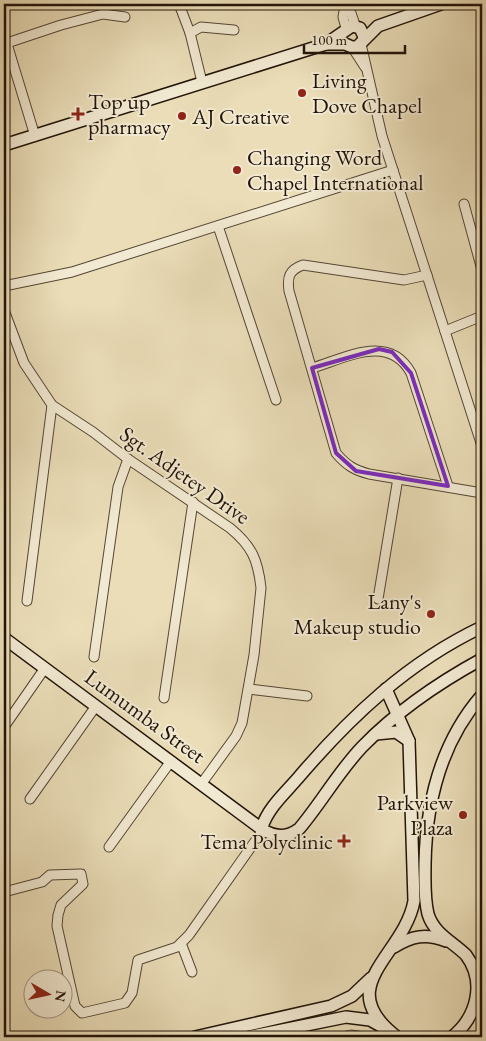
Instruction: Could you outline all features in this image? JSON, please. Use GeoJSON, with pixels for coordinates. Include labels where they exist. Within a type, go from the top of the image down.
{"type":"FeatureCollection","features":[{"type":"Feature","properties":{"kind":"main road"},"geometry":{"type":"LineString","coordinates":[[4,145],[353,36],[441,4]]}},
{"type":"Feature","properties":{"kind":"main road"},"geometry":{"type":"LineString","coordinates":[[482,627],[432,656],[386,689],[331,739],[270,812],[262,828],[279,836],[293,833],[299,829],[361,748],[397,714],[427,692],[482,659]]}},
{"type":"Feature","properties":{"kind":"main road","name":"Lumumba Street"},"geometry":{"type":"LineString","coordinates":[[4,638],[262,828]]}},
{"type":"Feature","properties":{"kind":"main road"},"geometry":{"type":"LineString","coordinates":[[195,1037],[332,1006],[352,996],[371,978],[394,947],[408,922],[414,902],[409,741],[386,689]]}},
{"type":"Feature","properties":{"kind":"main road"},"geometry":{"type":"LineString","coordinates":[[447,941],[430,919],[426,902],[427,824],[433,788],[446,754],[464,718],[482,695]]}},
{"type":"Feature","properties":{"kind":"main road"},"geometry":{"type":"LineString","coordinates":[[376,734],[396,732],[409,741]]}},
{"type":"Feature","properties":{"kind":"main road"},"geometry":{"type":"LineString","coordinates":[[394,947],[416,936],[437,937],[447,941],[466,955],[482,961]]}},
{"type":"Feature","properties":{"kind":"main road"},"geometry":{"type":"LineString","coordinates":[[453,1037],[466,1023],[480,1001],[479,976],[466,955]]}},
{"type":"Feature","properties":{"kind":"main road"},"geometry":{"type":"LineString","coordinates":[[371,978],[371,1006],[384,1027]]}},
{"type":"Feature","properties":{"kind":"main road"},"geometry":{"type":"LineString","coordinates":[[247,1037],[346,1016],[370,1020],[384,1027],[397,1037]]}},
{"type":"Feature","properties":{"kind":"street"},"geometry":{"type":"LineString","coordinates":[[179,4],[190,33],[202,82]]}},
{"type":"Feature","properties":{"kind":"street"},"geometry":{"type":"LineString","coordinates":[[344,4],[343,17],[353,36],[365,67],[376,116],[482,446]]}},
{"type":"Feature","properties":{"kind":"street"},"geometry":{"type":"LineString","coordinates":[[7,43],[60,25],[103,14],[125,17]]}},
{"type":"Feature","properties":{"kind":"street"},"geometry":{"type":"LineString","coordinates":[[190,33],[201,27],[234,30]]}},
{"type":"Feature","properties":{"kind":"street"},"geometry":{"type":"LineString","coordinates":[[4,34],[35,136]]}},
{"type":"Feature","properties":{"kind":"street"},"geometry":{"type":"LineString","coordinates":[[4,286],[72,272],[393,170]]}},
{"type":"Feature","properties":{"kind":"street"},"geometry":{"type":"LineString","coordinates":[[464,204],[482,270]]}},
{"type":"Feature","properties":{"kind":"street"},"geometry":{"type":"LineString","coordinates":[[218,226],[276,400]]}},
{"type":"Feature","properties":{"kind":"street"},"geometry":{"type":"LineString","coordinates":[[427,275],[404,280],[303,265],[294,268],[287,279],[336,453],[345,463],[356,471],[482,493]]}},
{"type":"Feature","properties":{"kind":"street","name":"Sgt. Adjetey Drive"},"geometry":{"type":"LineString","coordinates":[[4,310],[7,332],[24,363],[52,405],[193,502],[246,541],[259,569],[261,588],[249,689],[239,730],[202,783]]}},
{"type":"Feature","properties":{"kind":"street"},"geometry":{"type":"LineString","coordinates":[[445,331],[482,316]]}},
{"type":"Feature","properties":{"kind":"street"},"geometry":{"type":"LineString","coordinates":[[312,368],[379,349],[392,352],[405,362],[411,373],[448,486]]}},
{"type":"Feature","properties":{"kind":"street"},"geometry":{"type":"LineString","coordinates":[[27,601],[52,405]]}},
{"type":"Feature","properties":{"kind":"street"},"geometry":{"type":"LineString","coordinates":[[94,657],[118,487],[128,459]]}},
{"type":"Feature","properties":{"kind":"street"},"geometry":{"type":"LineString","coordinates":[[378,599],[398,478]]}},
{"type":"Feature","properties":{"kind":"street"},"geometry":{"type":"LineString","coordinates":[[164,698],[193,502]]}},
{"type":"Feature","properties":{"kind":"street"},"geometry":{"type":"LineString","coordinates":[[4,727],[45,668]]}},
{"type":"Feature","properties":{"kind":"street"},"geometry":{"type":"LineString","coordinates":[[249,689],[307,696]]}},
{"type":"Feature","properties":{"kind":"street"},"geometry":{"type":"LineString","coordinates":[[30,799],[96,706]]}},
{"type":"Feature","properties":{"kind":"street"},"geometry":{"type":"LineString","coordinates":[[109,847],[171,760]]}},
{"type":"Feature","properties":{"kind":"street"},"geometry":{"type":"LineString","coordinates":[[4,892],[42,882],[50,875],[76,872],[83,877],[81,889],[61,905],[57,926],[75,1006],[82,1013],[125,1003],[132,993],[138,960],[167,952],[181,943],[204,916],[262,828]]}},
{"type":"Feature","properties":{"kind":"street"},"geometry":{"type":"LineString","coordinates":[[181,943],[192,972]]}},
{"type":"Feature","properties":{"kind":"street"},"geometry":{"type":"LineString","coordinates":[[342,1037],[351,1035],[364,1037]]}},
{"type":"Feature","properties":{"kind":"highlighted area"},"geometry":{"type":"Polygon","coordinates":[[[379,349],[392,352],[411,373],[448,486],[356,471],[336,453],[312,368],[379,349]]]}},
{"type":"Feature","properties":{"kind":"place","name":"Living Dove Chapel"},"geometry":{"type":"Point","coordinates":[302,93]}},
{"type":"Feature","properties":{"kind":"place","name":"Top up pharmacy"},"geometry":{"type":"Point","coordinates":[78,114]}},
{"type":"Feature","properties":{"kind":"place","name":"AJ Creative"},"geometry":{"type":"Point","coordinates":[182,116]}},
{"type":"Feature","properties":{"kind":"place","name":"Changing Word Chapel International"},"geometry":{"type":"Point","coordinates":[237,170]}},
{"type":"Feature","properties":{"kind":"place","name":"Lany's Makeup studio"},"geometry":{"type":"Point","coordinates":[431,614]}},
{"type":"Feature","properties":{"kind":"place","name":"Parkview Plaza"},"geometry":{"type":"Point","coordinates":[463,815]}},
{"type":"Feature","properties":{"kind":"place","name":"Tema Polyclinic"},"geometry":{"type":"Point","coordinates":[344,841]}}]}
